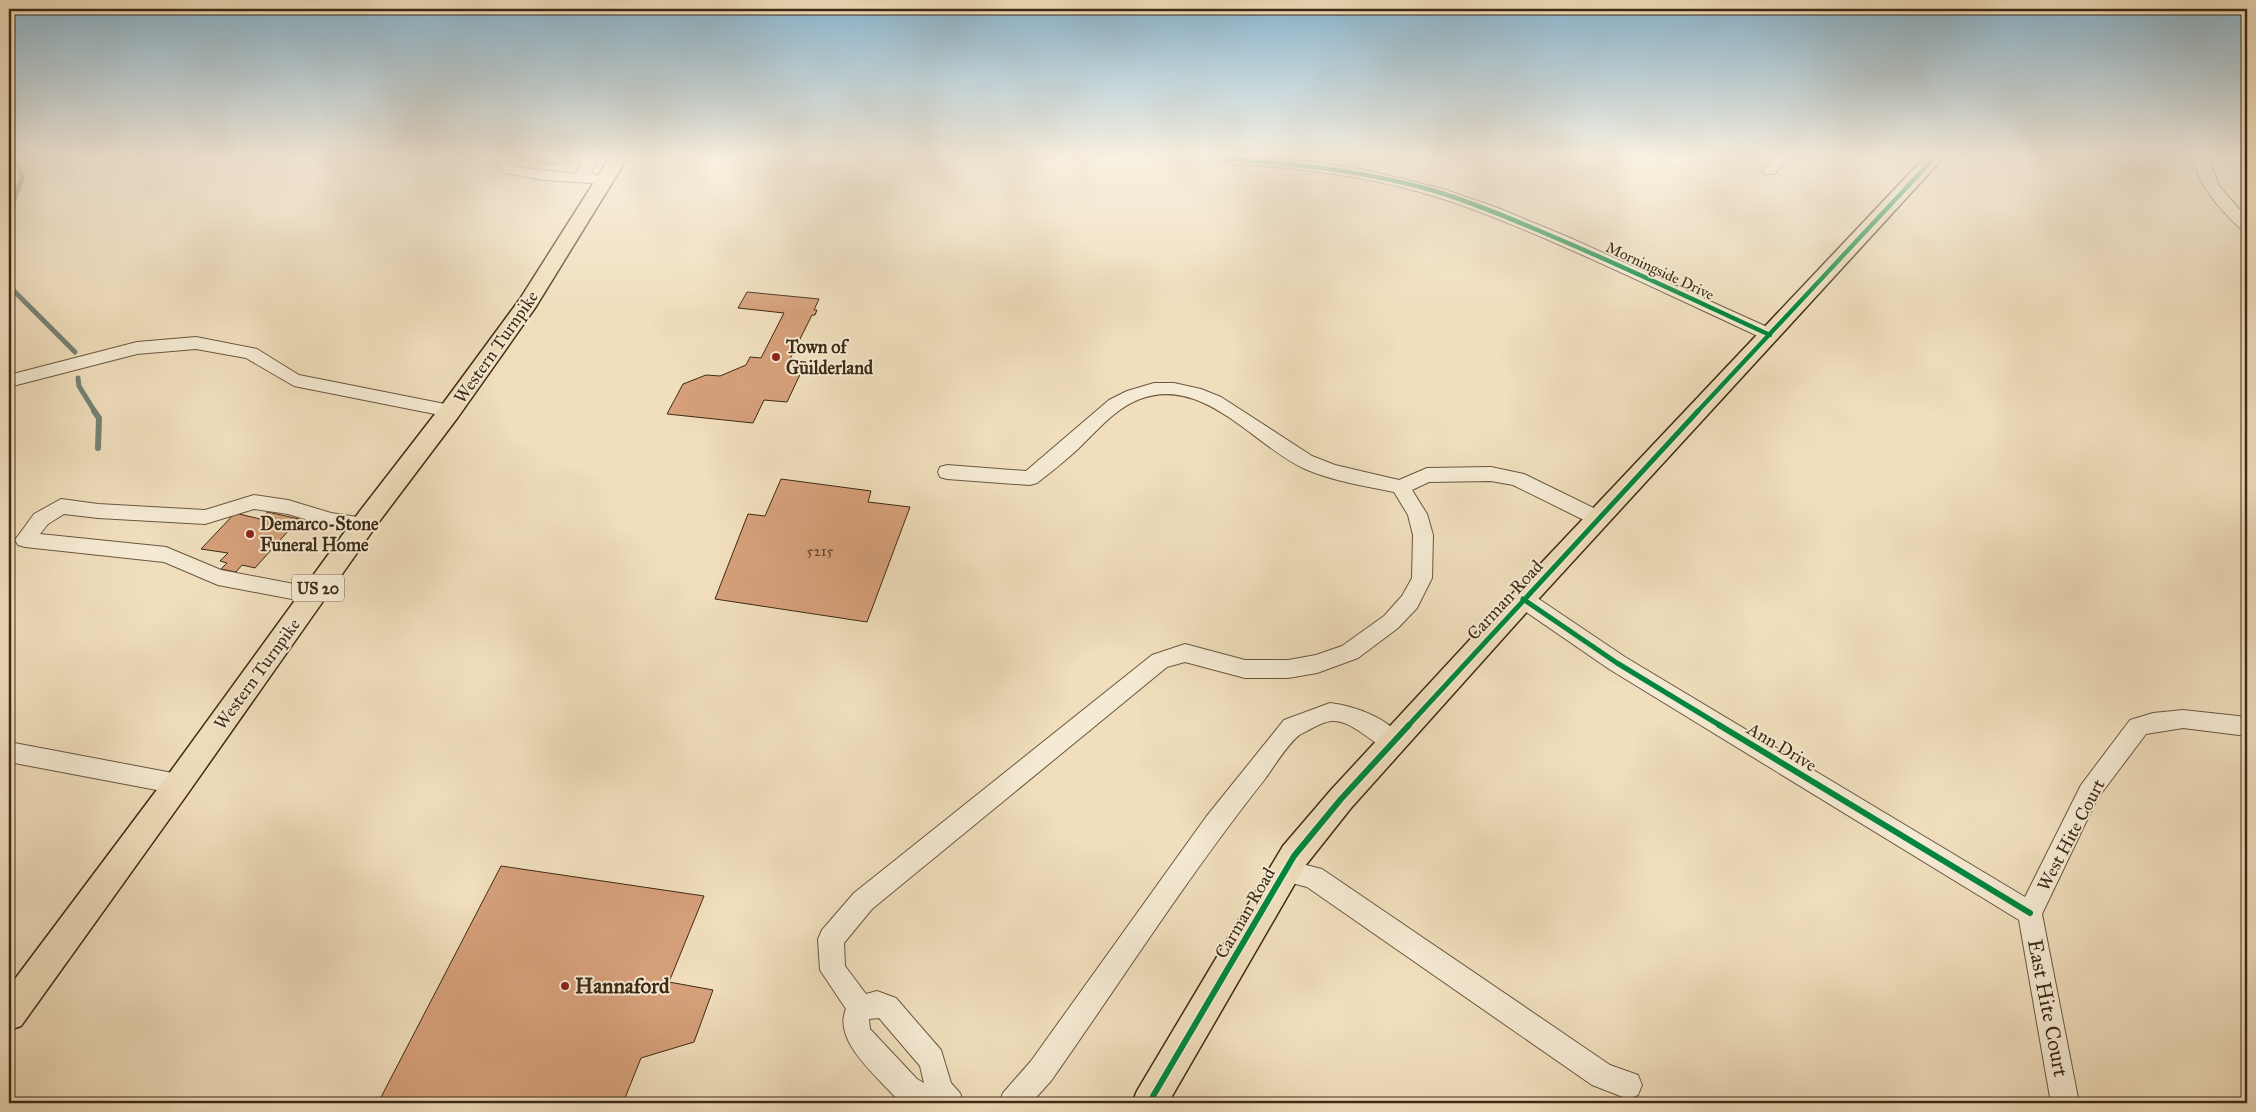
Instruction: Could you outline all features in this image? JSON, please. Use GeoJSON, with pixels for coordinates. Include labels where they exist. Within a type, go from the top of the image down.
{"type":"FeatureCollection","features":[{"type":"Feature","properties":{"kind":"main road","name":"Western Turnpike"},"geometry":{"type":"LineString","coordinates":[[9,1014],[178,784],[364,524],[450,411],[528,303],[575,209]]}},
{"type":"Feature","properties":{"kind":"main road","name":"Carman Road"},"geometry":{"type":"LineString","coordinates":[[1149,1103],[1294,856],[1341,799],[1523,600],[1887,209]]}},
{"type":"Feature","properties":{"kind":"street","name":"Morningside Drive"},"geometry":{"type":"LineString","coordinates":[[1485,209],[1562,240],[1770,335]]}},
{"type":"Feature","properties":{"kind":"street"},"geometry":{"type":"LineString","coordinates":[[2230,209],[2247,226]]}},
{"type":"Feature","properties":{"kind":"street"},"geometry":{"type":"LineString","coordinates":[[9,381],[137,348],[196,343],[251,353],[294,380],[450,411]]}},
{"type":"Feature","properties":{"kind":"street"},"geometry":{"type":"LineString","coordinates":[[947,472],[1030,478],[1072,444],[1095,419],[1132,395],[1144,391],[1183,390],[1200,395],[1227,409],[1311,464],[1400,487],[1427,475],[1491,474],[1517,479],[1599,519]]}},
{"type":"Feature","properties":{"kind":"street"},"geometry":{"type":"LineString","coordinates":[[861,1008],[833,970],[831,939],[856,909],[1160,661],[1185,653],[1245,669],[1298,668],[1317,664],[1350,652],[1391,622],[1410,602],[1422,578],[1423,535],[1417,514],[1400,487]]}},
{"type":"Feature","properties":{"kind":"street"},"geometry":{"type":"LineString","coordinates":[[313,595],[218,577],[166,555],[25,540],[42,519],[61,506],[98,511],[205,517],[254,502],[288,507],[331,520],[364,524]]}},
{"type":"Feature","properties":{"kind":"street","name":"Ann Drive"},"geometry":{"type":"LineString","coordinates":[[1523,600],[1616,662],[2030,913]]}},
{"type":"Feature","properties":{"kind":"street"},"geometry":{"type":"LineString","coordinates":[[1013,1103],[1041,1071],[1214,825],[1292,727],[1330,712],[1345,714],[1377,729],[1393,743]]}},
{"type":"Feature","properties":{"kind":"street","name":"West Hite Court"},"geometry":{"type":"LineString","coordinates":[[2030,913],[2089,792],[2138,727],[2152,722],[2182,719],[2247,726]]}},
{"type":"Feature","properties":{"kind":"street"},"geometry":{"type":"LineString","coordinates":[[9,752],[178,784]]}},
{"type":"Feature","properties":{"kind":"street"},"geometry":{"type":"LineString","coordinates":[[1286,870],[1304,873],[1313,878],[1602,1075],[1628,1085]]}},
{"type":"Feature","properties":{"kind":"street","name":"East Hite Court"},"geometry":{"type":"LineString","coordinates":[[2030,913],[2066,1103]]}},
{"type":"Feature","properties":{"kind":"street"},"geometry":{"type":"LineString","coordinates":[[877,1004],[888,1007],[932,1059],[945,1097],[924,1097],[907,1089],[858,1035],[855,1019],[861,1008],[877,1004]]}},
{"type":"Feature","properties":{"kind":"building","name":"Town of Guilderland"},"geometry":{"type":"Polygon","coordinates":[[[747,292],[819,299],[814,310],[817,310],[815,315],[812,315],[789,361],[806,362],[787,402],[764,400],[753,423],[667,414],[683,384],[706,375],[720,376],[746,365],[750,357],[761,358],[784,313],[738,308],[747,292]]]}},
{"type":"Feature","properties":{"kind":"building"},"geometry":{"type":"Polygon","coordinates":[[[781,479],[871,491],[868,502],[910,507],[867,622],[715,599],[748,514],[765,516],[781,479]]]}},
{"type":"Feature","properties":{"kind":"building","name":"Demarco-Stone Funeral Home"},"geometry":{"type":"Polygon","coordinates":[[[268,512],[299,519],[255,568],[242,565],[236,572],[221,569],[227,563],[220,561],[228,553],[201,549],[235,513],[260,519],[268,512]]]}},
{"type":"Feature","properties":{"kind":"building","name":"Hannaford"},"geometry":{"type":"Polygon","coordinates":[[[501,866],[704,896],[669,982],[713,990],[694,1042],[641,1058],[623,1103],[378,1103],[501,866]]]}},
{"type":"Feature","properties":{"kind":"waterway"},"geometry":{"type":"LineString","coordinates":[[9,213],[11,209]]}},
{"type":"Feature","properties":{"kind":"waterway"},"geometry":{"type":"LineString","coordinates":[[9,286],[75,352]]}},
{"type":"Feature","properties":{"kind":"waterway"},"geometry":{"type":"LineString","coordinates":[[78,378],[79,386],[95,412]]}},
{"type":"Feature","properties":{"kind":"waterway"},"geometry":{"type":"LineString","coordinates":[[94,411],[99,418],[98,448]]}},
{"type":"Feature","properties":{"kind":"cycle path"},"geometry":{"type":"LineString","coordinates":[[1486,209],[1622,267],[1770,335]]}},
{"type":"Feature","properties":{"kind":"cycle path"},"geometry":{"type":"LineString","coordinates":[[1149,1103],[1294,856],[1341,799],[1523,599],[1887,209]]}},
{"type":"Feature","properties":{"kind":"cycle path"},"geometry":{"type":"LineString","coordinates":[[1523,599],[1617,663],[2030,913]]}},
{"type":"Feature","properties":{"kind":"place","name":"Town of Guilderland"},"geometry":{"type":"Point","coordinates":[776,357]}},
{"type":"Feature","properties":{"kind":"place","name":"Demarco-Stone Funeral Home"},"geometry":{"type":"Point","coordinates":[250,534]}},
{"type":"Feature","properties":{"kind":"place","name":"Hannaford"},"geometry":{"type":"Point","coordinates":[565,986]}}]}
